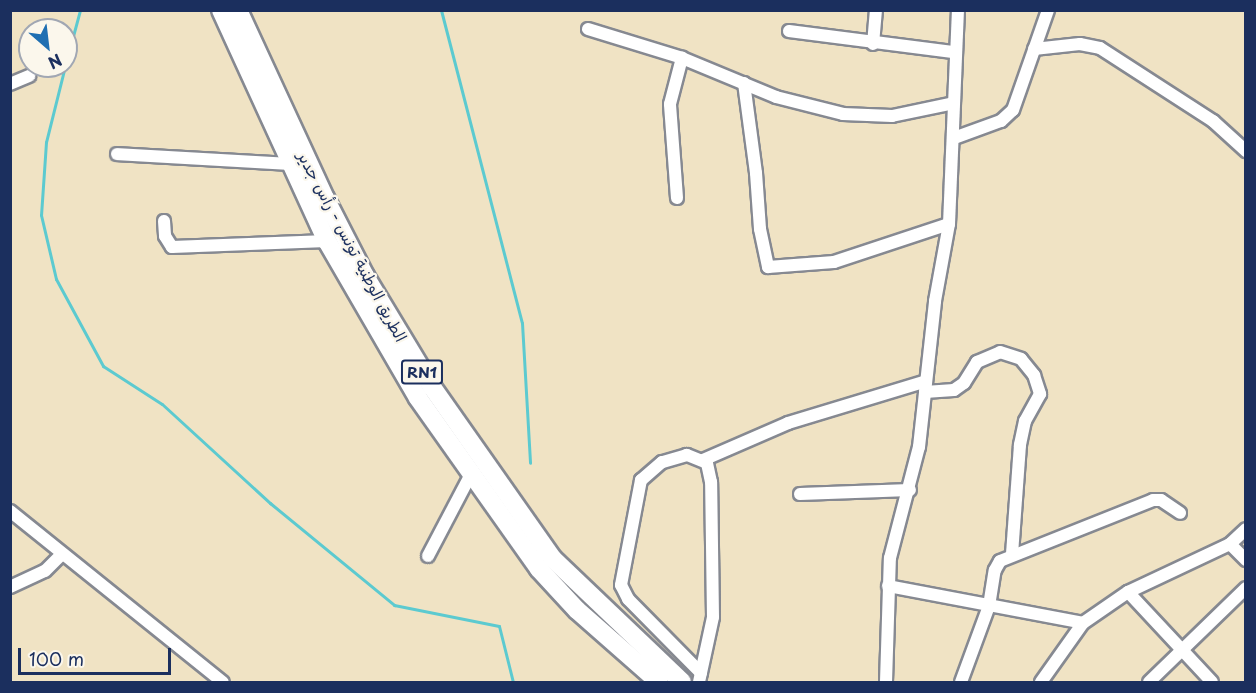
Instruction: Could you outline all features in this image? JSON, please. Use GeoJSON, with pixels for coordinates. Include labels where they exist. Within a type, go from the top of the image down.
{"type":"FeatureCollection","features":[{"type":"Feature","properties":{"kind":"main road","name":"الطريق الوطنية تونس - رأس جدير"},"geometry":{"type":"LineString","coordinates":[[221,10],[281,127],[392,323],[494,480],[553,559],[682,682]]}},
{"type":"Feature","properties":{"kind":"main road","name":"الطريق الوطنية تونس - رأس جدير"},"geometry":{"type":"LineString","coordinates":[[238,10],[281,127],[290,164],[327,241],[380,337],[470,476],[539,569],[577,610],[659,682]]}},
{"type":"Feature","properties":{"kind":"street"},"geometry":{"type":"LineString","coordinates":[[873,44],[876,10]]}},
{"type":"Feature","properties":{"kind":"street"},"geometry":{"type":"LineString","coordinates":[[886,682],[890,558],[910,490],[949,224],[954,138],[954,52],[958,10]]}},
{"type":"Feature","properties":{"kind":"street"},"geometry":{"type":"LineString","coordinates":[[954,138],[1001,121],[1013,110],[1048,10]]}},
{"type":"Feature","properties":{"kind":"street"},"geometry":{"type":"LineString","coordinates":[[588,29],[682,58],[815,108],[868,118],[954,103]]}},
{"type":"Feature","properties":{"kind":"street"},"geometry":{"type":"LineString","coordinates":[[789,31],[873,44],[954,52]]}},
{"type":"Feature","properties":{"kind":"street"},"geometry":{"type":"LineString","coordinates":[[1034,49],[1080,44],[1100,48],[1213,121],[1245,151]]}},
{"type":"Feature","properties":{"kind":"street"},"geometry":{"type":"LineString","coordinates":[[677,198],[670,104],[682,58]]}},
{"type":"Feature","properties":{"kind":"street"},"geometry":{"type":"LineString","coordinates":[[10,84],[24,78]]}},
{"type":"Feature","properties":{"kind":"street"},"geometry":{"type":"LineString","coordinates":[[744,83],[763,254],[768,267],[834,262],[949,224]]}},
{"type":"Feature","properties":{"kind":"street"},"geometry":{"type":"LineString","coordinates":[[117,154],[290,164]]}},
{"type":"Feature","properties":{"kind":"street"},"geometry":{"type":"LineString","coordinates":[[164,221],[165,236],[172,247],[327,241]]}},
{"type":"Feature","properties":{"kind":"street"},"geometry":{"type":"LineString","coordinates":[[700,678],[628,599],[621,585],[641,480],[662,462],[687,455],[703,460],[788,423],[925,386],[954,390],[964,383],[976,362],[1000,352],[1021,359],[1034,375],[1040,394],[1025,421],[1020,445],[1012,555]]}},
{"type":"Feature","properties":{"kind":"street"},"geometry":{"type":"LineString","coordinates":[[700,678],[714,592],[711,482],[703,460]]}},
{"type":"Feature","properties":{"kind":"street"},"geometry":{"type":"LineString","coordinates":[[428,556],[470,476]]}},
{"type":"Feature","properties":{"kind":"street"},"geometry":{"type":"LineString","coordinates":[[800,494],[910,490]]}},
{"type":"Feature","properties":{"kind":"street"},"geometry":{"type":"LineString","coordinates":[[961,682],[989,606],[997,565],[1012,555],[1153,500],[1161,500],[1180,513]]}},
{"type":"Feature","properties":{"kind":"street"},"geometry":{"type":"LineString","coordinates":[[10,511],[61,555],[223,682]]}},
{"type":"Feature","properties":{"kind":"street"},"geometry":{"type":"LineString","coordinates":[[1041,682],[1083,623],[1128,592],[1230,544],[1245,529]]}},
{"type":"Feature","properties":{"kind":"street"},"geometry":{"type":"LineString","coordinates":[[1230,544],[1245,560]]}},
{"type":"Feature","properties":{"kind":"street"},"geometry":{"type":"LineString","coordinates":[[10,587],[45,571],[61,555]]}},
{"type":"Feature","properties":{"kind":"street"},"geometry":{"type":"LineString","coordinates":[[888,586],[1083,623]]}},
{"type":"Feature","properties":{"kind":"street"},"geometry":{"type":"LineString","coordinates":[[1149,682],[1245,588]]}},
{"type":"Feature","properties":{"kind":"street"},"geometry":{"type":"LineString","coordinates":[[1128,592],[1180,652],[1212,682]]}},
{"type":"Feature","properties":{"kind":"waterway"},"geometry":{"type":"LineString","coordinates":[[78,18],[80,10]]}},
{"type":"Feature","properties":{"kind":"waterway"},"geometry":{"type":"LineString","coordinates":[[441,10],[522,323],[530,463]]}},
{"type":"Feature","properties":{"kind":"waterway"},"geometry":{"type":"LineString","coordinates":[[62,78],[46,142],[41,215],[56,279],[103,366],[162,404],[270,503],[394,605],[499,626],[513,682]]}}]}
